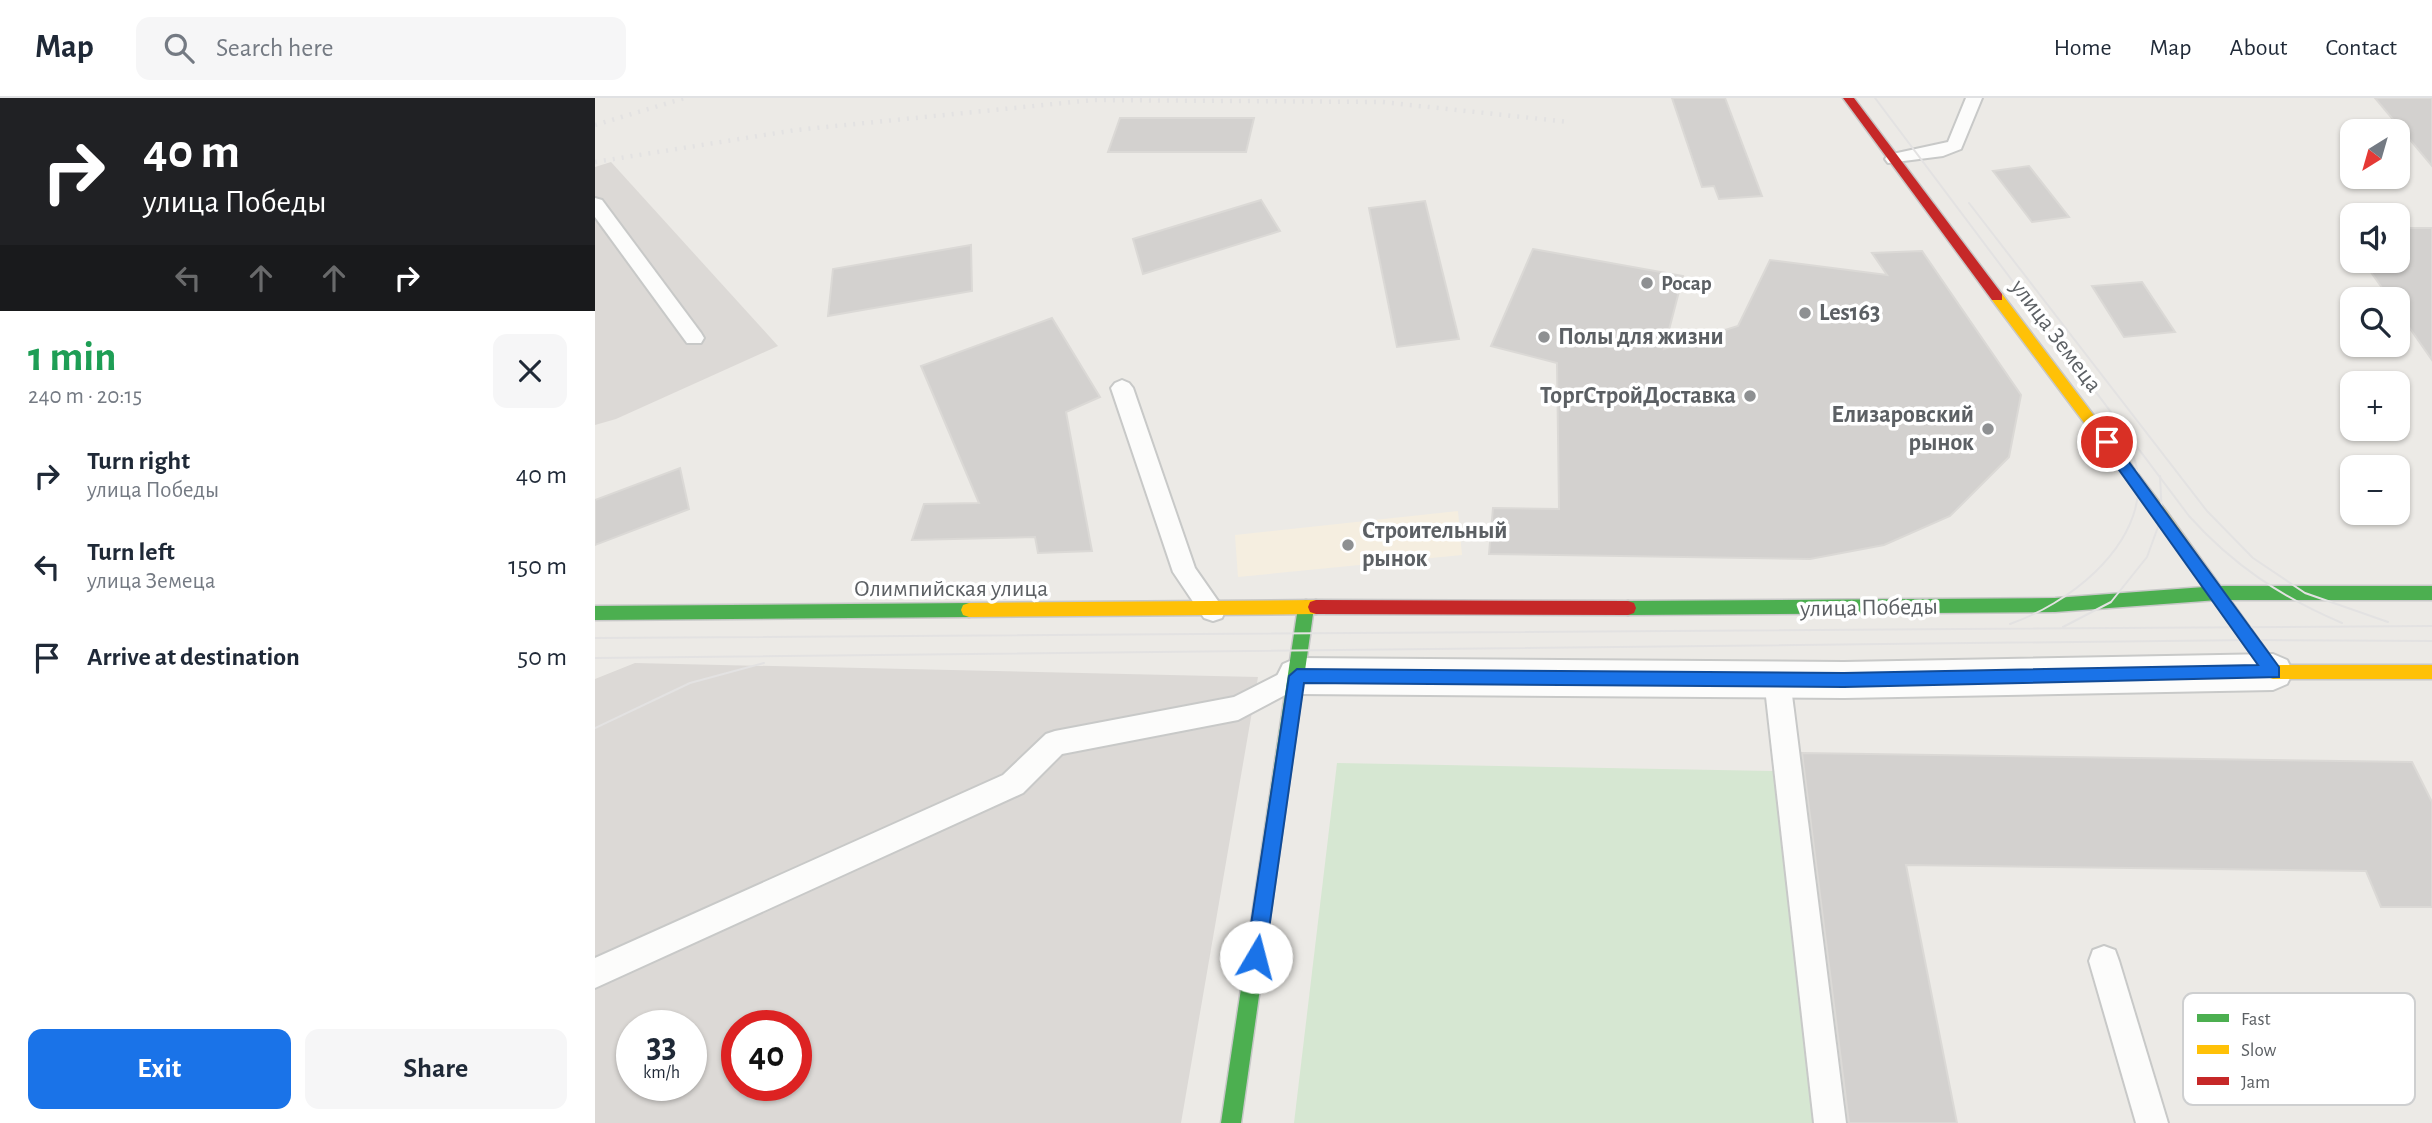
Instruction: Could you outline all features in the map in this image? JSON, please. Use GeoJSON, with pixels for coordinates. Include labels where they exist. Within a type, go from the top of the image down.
{"type":"FeatureCollection","features":[{"type":"Feature","properties":{"kind":"street","name":"улица Земеца"},"geometry":{"type":"LineString","coordinates":[[1848,98],[2218,593],[2273,672]]}},
{"type":"Feature","properties":{"kind":"street","name":"улица Победы"},"geometry":{"type":"LineString","coordinates":[[1306,607],[1836,609],[2055,605],[2218,593],[2432,593]]}},
{"type":"Feature","properties":{"kind":"street","name":"Олимпийская улица"},"geometry":{"type":"LineString","coordinates":[[595,613],[1213,611],[1306,607]]}},
{"type":"Feature","properties":{"kind":"street"},"geometry":{"type":"LineString","coordinates":[[1231,1123],[1306,607]]}},
{"type":"Feature","properties":{"kind":"street"},"geometry":{"type":"LineString","coordinates":[[1297,676],[1777,679],[2432,672]]}},
{"type":"Feature","properties":{"kind":"lane"},"geometry":{"type":"LineString","coordinates":[[1894,159],[1943,152],[1955,145],[1974,98]]}},
{"type":"Feature","properties":{"kind":"lane"},"geometry":{"type":"LineString","coordinates":[[595,204],[694,338]]}},
{"type":"Feature","properties":{"kind":"lane"},"geometry":{"type":"LineString","coordinates":[[1122,388],[1185,572],[1213,611]]}},
{"type":"Feature","properties":{"kind":"lane"},"geometry":{"type":"LineString","coordinates":[[595,973],[1013,784],[1055,743],[1238,708],[1297,676]]}},
{"type":"Feature","properties":{"kind":"lane"},"geometry":{"type":"LineString","coordinates":[[1777,679],[1830,1123]]}},
{"type":"Feature","properties":{"kind":"lane"},"geometry":{"type":"LineString","coordinates":[[2104,961],[2152,1123]]}},
{"type":"Feature","properties":{"kind":"shaded area"},"geometry":{"type":"Polygon","coordinates":[[[611,162],[778,346],[616,419],[595,425],[595,167],[611,162]]]}},
{"type":"Feature","properties":{"kind":"shaded area","name":"Строительный рынок"},"geometry":{"type":"Polygon","coordinates":[[[1458,511],[1462,555],[1238,577],[1235,535],[1458,511]]]}},
{"type":"Feature","properties":{"kind":"shaded area"},"geometry":{"type":"Polygon","coordinates":[[[635,663],[1258,677],[1181,1123],[595,1123],[595,679],[635,663]]]}},
{"type":"Feature","properties":{"kind":"green space"},"geometry":{"type":"Polygon","coordinates":[[[1337,763],[1773,771],[1816,1123],[1294,1123],[1337,763]]]}},
{"type":"Feature","properties":{"kind":"building"},"geometry":{"type":"Polygon","coordinates":[[[1672,98],[1725,98],[1762,196],[1719,199],[1714,186],[1702,187],[1672,98]]]}},
{"type":"Feature","properties":{"kind":"building"},"geometry":{"type":"Polygon","coordinates":[[[2375,98],[2432,98],[2432,166],[2410,140],[2410,119],[2393,119],[2375,98]]]}},
{"type":"Feature","properties":{"kind":"building"},"geometry":{"type":"Polygon","coordinates":[[[1120,118],[1254,118],[1246,152],[1108,152],[1120,118]]]}},
{"type":"Feature","properties":{"kind":"building"},"geometry":{"type":"Polygon","coordinates":[[[2029,166],[2069,217],[2032,222],[1993,171],[2029,166]]]}},
{"type":"Feature","properties":{"kind":"building"},"geometry":{"type":"Polygon","coordinates":[[[1261,200],[1280,231],[1143,274],[1133,239],[1261,200]]]}},
{"type":"Feature","properties":{"kind":"building"},"geometry":{"type":"Polygon","coordinates":[[[1425,201],[1459,339],[1397,347],[1369,208],[1425,201]]]}},
{"type":"Feature","properties":{"kind":"building"},"geometry":{"type":"Polygon","coordinates":[[[2410,228],[2432,228],[2432,360],[2410,329],[2410,287],[2381,287],[2372,273],[2410,273],[2410,228]]]}},
{"type":"Feature","properties":{"kind":"building"},"geometry":{"type":"Polygon","coordinates":[[[971,245],[972,291],[828,316],[833,269],[971,245]]]}},
{"type":"Feature","properties":{"kind":"building"},"geometry":{"type":"Polygon","coordinates":[[[1533,249],[1683,276],[1664,349],[1738,326],[1770,260],[1887,275],[1872,253],[1922,251],[2021,395],[2009,457],[1950,516],[1884,545],[1810,559],[1489,554],[1493,508],[1559,509],[1557,363],[1491,346],[1533,249]]]}},
{"type":"Feature","properties":{"kind":"building"},"geometry":{"type":"Polygon","coordinates":[[[2142,282],[2175,332],[2124,337],[2092,286],[2142,282]]]}},
{"type":"Feature","properties":{"kind":"building"},"geometry":{"type":"Polygon","coordinates":[[[1052,318],[1100,397],[1066,412],[1092,551],[1038,553],[1035,537],[912,540],[924,504],[979,503],[921,366],[1052,318]]]}},
{"type":"Feature","properties":{"kind":"building"},"geometry":{"type":"Polygon","coordinates":[[[680,468],[689,509],[595,545],[595,500],[680,468]]]}},
{"type":"Feature","properties":{"kind":"building"},"geometry":{"type":"Polygon","coordinates":[[[1802,753],[2412,762],[2432,802],[2432,907],[2381,907],[2366,871],[1906,865],[1957,1123],[1849,1123],[1802,753]]]}},
{"type":"Feature","properties":{"kind":"tram line"},"geometry":{"type":"LineString","coordinates":[[1875,98],[2160,477]]}},
{"type":"Feature","properties":{"kind":"tram line"},"geometry":{"type":"LineString","coordinates":[[1969,203],[2207,511],[2253,558],[2305,593],[2388,622]]}},
{"type":"Feature","properties":{"kind":"tram line"},"geometry":{"type":"LineString","coordinates":[[2010,624],[2032,615],[2075,589],[2095,572],[2126,532],[2135,509],[2139,484],[2130,442]]}},
{"type":"Feature","properties":{"kind":"tram line"},"geometry":{"type":"LineString","coordinates":[[2063,627],[2111,602],[2147,557],[2162,516],[2160,477]]}},
{"type":"Feature","properties":{"kind":"tram line"},"geometry":{"type":"LineString","coordinates":[[2160,477],[2189,516],[2241,565],[2278,591],[2342,623]]}},
{"type":"Feature","properties":{"kind":"tram line"},"geometry":{"type":"LineString","coordinates":[[595,638],[2432,626]]}},
{"type":"Feature","properties":{"kind":"tram line"},"geometry":{"type":"LineString","coordinates":[[595,658],[2252,640],[2432,641]]}},
{"type":"Feature","properties":{"kind":"tram line"},"geometry":{"type":"LineString","coordinates":[[595,728],[690,683],[764,663]]}},
{"type":"Feature","properties":{"kind":"railway"},"geometry":{"type":"LineString","coordinates":[[595,125],[685,98]]}},
{"type":"Feature","properties":{"kind":"railway"},"geometry":{"type":"LineString","coordinates":[[595,162],[796,130],[1093,100],[1382,102],[1569,122]]}},
{"type":"Feature","properties":{"kind":"traffic: fast"},"geometry":{"type":"LineString","coordinates":[[1628,608],[2055,605],[2218,593]]}},
{"type":"Feature","properties":{"kind":"traffic: fast"},"geometry":{"type":"LineString","coordinates":[[2218,593],[2432,593]]}},
{"type":"Feature","properties":{"kind":"traffic: fast"},"geometry":{"type":"LineString","coordinates":[[1231,1123],[1306,607]]}},
{"type":"Feature","properties":{"kind":"traffic: fast"},"geometry":{"type":"LineString","coordinates":[[595,613],[969,610]]}},
{"type":"Feature","properties":{"kind":"traffic: slow"},"geometry":{"type":"LineString","coordinates":[[1997,297],[2162,516],[2273,672],[2432,672]]}},
{"type":"Feature","properties":{"kind":"traffic: slow"},"geometry":{"type":"LineString","coordinates":[[969,610],[1316,607]]}},
{"type":"Feature","properties":{"kind":"traffic: jam"},"geometry":{"type":"LineString","coordinates":[[1848,98],[1997,297]]}},
{"type":"Feature","properties":{"kind":"traffic: jam"},"geometry":{"type":"LineString","coordinates":[[1316,607],[1628,608]]}},
{"type":"Feature","properties":{"kind":"place","name":"Росар"},"geometry":{"type":"Point","coordinates":[1647,283]}},
{"type":"Feature","properties":{"kind":"place","name":"Les163"},"geometry":{"type":"Point","coordinates":[1805,313]}},
{"type":"Feature","properties":{"kind":"place","name":"Полы для жизни"},"geometry":{"type":"Point","coordinates":[1544,337]}},
{"type":"Feature","properties":{"kind":"place","name":"ТоргСтройДоставка"},"geometry":{"type":"Point","coordinates":[1750,396]}},
{"type":"Feature","properties":{"kind":"place","name":"Елизаровский рынок"},"geometry":{"type":"Point","coordinates":[1988,429]}},
{"type":"Feature","properties":{"kind":"place","name":"Строительный рынок"},"geometry":{"type":"Point","coordinates":[1348,545]}},
{"type":"Feature","properties":{"kind":"route"},"geometry":{"type":"LineString","coordinates":[[1256,957],[1297,676],[1844,680],[2273,672],[2107,442]]}}]}
